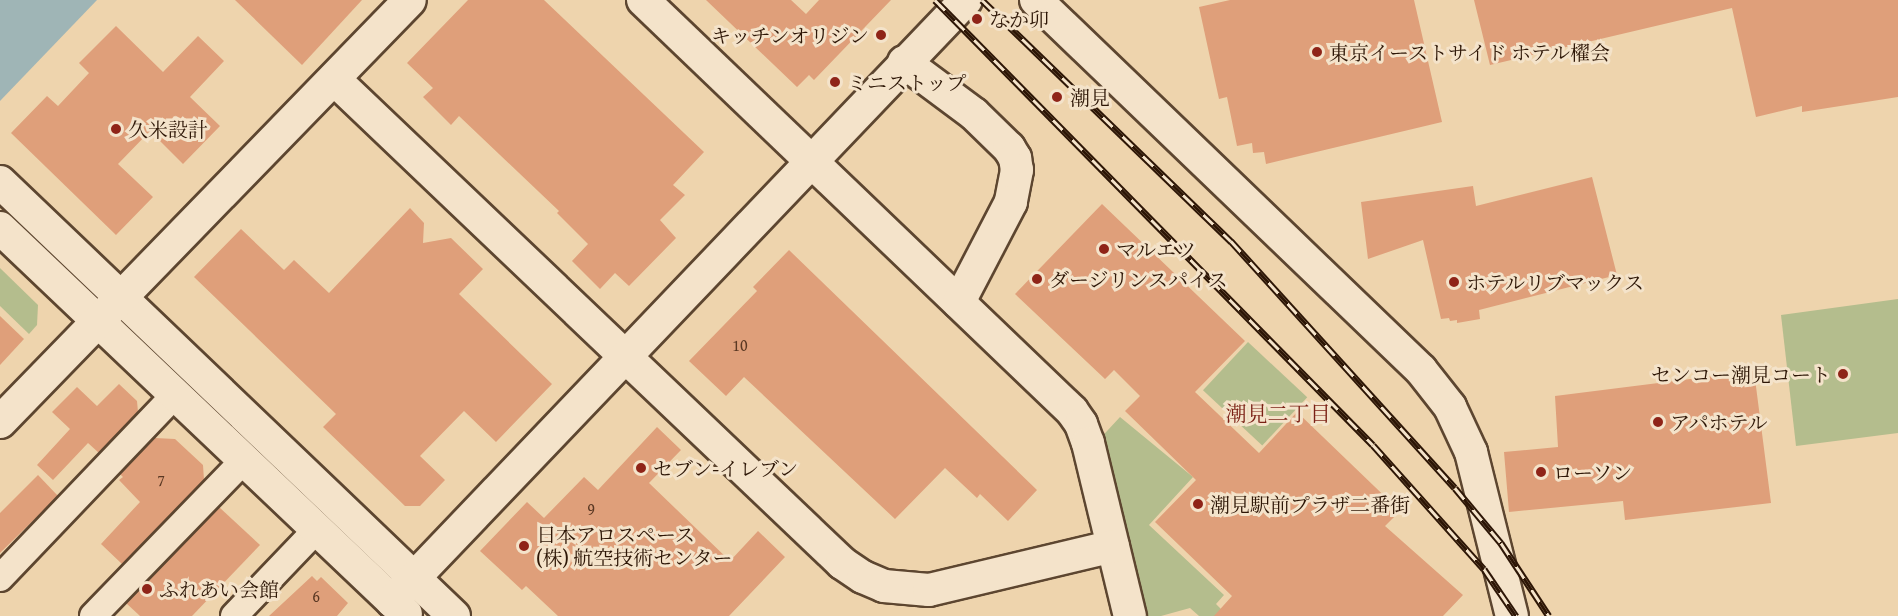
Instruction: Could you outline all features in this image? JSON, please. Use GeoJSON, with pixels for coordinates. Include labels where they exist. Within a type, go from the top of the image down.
{"type":"FeatureCollection","features":[{"type":"Feature","properties":{"kind":"street"},"geometry":{"type":"LineString","coordinates":[[0,422],[96,320],[410,0]]}},
{"type":"Feature","properties":{"kind":"street"},"geometry":{"type":"LineString","coordinates":[[643,0],[1063,402],[1081,424],[1130,616]]}},
{"type":"Feature","properties":{"kind":"street"},"geometry":{"type":"LineString","coordinates":[[0,228],[317,529],[392,611],[414,577],[904,62],[966,0]]}},
{"type":"Feature","properties":{"kind":"street"},"geometry":{"type":"LineString","coordinates":[[1036,0],[1421,370],[1450,408],[1471,452],[1512,616]]}},
{"type":"Feature","properties":{"kind":"street"},"geometry":{"type":"LineString","coordinates":[[904,62],[974,114],[1009,148],[1016,164],[1016,184],[1011,202],[959,302]]}},
{"type":"Feature","properties":{"kind":"street"},"geometry":{"type":"LineString","coordinates":[[334,79],[842,563],[863,577],[884,586],[929,590],[1113,546]]}},
{"type":"Feature","properties":{"kind":"street"},"geometry":{"type":"LineString","coordinates":[[0,182],[121,295],[454,616]]}},
{"type":"Feature","properties":{"kind":"street"},"geometry":{"type":"LineString","coordinates":[[0,578],[175,395]]}},
{"type":"Feature","properties":{"kind":"street"},"geometry":{"type":"LineString","coordinates":[[93,616],[244,460]]}},
{"type":"Feature","properties":{"kind":"street"},"geometry":{"type":"LineString","coordinates":[[234,616],[317,529]]}},
{"type":"Feature","properties":{"kind":"green space"},"geometry":{"type":"Polygon","coordinates":[[[0,268],[38,305],[37,325],[29,334],[0,306],[0,268]]]}},
{"type":"Feature","properties":{"kind":"green space","name":"センコー潮見コート"},"geometry":{"type":"Polygon","coordinates":[[[1898,299],[1898,433],[1796,446],[1781,315],[1898,299]]]}},
{"type":"Feature","properties":{"kind":"green space"},"geometry":{"type":"Polygon","coordinates":[[[1248,342],[1307,397],[1262,446],[1203,390],[1248,342]]]}},
{"type":"Feature","properties":{"kind":"green space"},"geometry":{"type":"Polygon","coordinates":[[[1120,417],[1193,477],[1149,525],[1224,595],[1216,604],[1228,616],[1199,616],[1190,608],[1161,616],[1140,616],[1095,444],[1120,417]]]}},
{"type":"Feature","properties":{"kind":"shaded area"},"geometry":{"type":"Polygon","coordinates":[[[0,0],[97,0],[0,101],[0,0]]]}},
{"type":"Feature","properties":{"kind":"building"},"geometry":{"type":"Polygon","coordinates":[[[235,0],[362,0],[302,65],[235,0]]]}},
{"type":"Feature","properties":{"kind":"building"},"geometry":{"type":"Polygon","coordinates":[[[468,0],[544,0],[704,152],[673,185],[685,195],[660,220],[676,238],[629,286],[615,273],[600,289],[572,261],[588,244],[557,213],[559,211],[459,116],[451,125],[423,97],[433,88],[407,63],[468,0]]]}},
{"type":"Feature","properties":{"kind":"building"},"geometry":{"type":"Polygon","coordinates":[[[706,0],[791,0],[806,14],[819,0],[891,0],[814,80],[809,75],[797,87],[706,0]]]}},
{"type":"Feature","properties":{"kind":"building","name":"東京イーストサイド ホテル櫂会"},"geometry":{"type":"Polygon","coordinates":[[[1230,0],[1414,0],[1442,122],[1266,164],[1264,152],[1253,153],[1252,143],[1237,146],[1227,97],[1219,99],[1199,7],[1230,0]]]}},
{"type":"Feature","properties":{"kind":"building"},"geometry":{"type":"Polygon","coordinates":[[[1474,0],[1898,0],[1898,97],[1802,112],[1802,106],[1756,117],[1732,8],[1490,65],[1474,0]]]}},
{"type":"Feature","properties":{"kind":"building","name":"久米設計"},"geometry":{"type":"Polygon","coordinates":[[[116,26],[163,72],[198,36],[224,61],[190,97],[220,126],[183,164],[150,131],[118,164],[153,197],[116,235],[11,133],[47,96],[58,106],[89,73],[79,63],[116,26]]]}},
{"type":"Feature","properties":{"kind":"building"},"geometry":{"type":"Polygon","coordinates":[[[1592,177],[1617,275],[1479,310],[1480,319],[1457,323],[1457,320],[1450,321],[1449,318],[1441,319],[1423,240],[1368,259],[1361,202],[1473,186],[1476,206],[1592,177]]]}},
{"type":"Feature","properties":{"kind":"building"},"geometry":{"type":"Polygon","coordinates":[[[1102,204],[1245,341],[1195,392],[1259,453],[1297,412],[1400,511],[1385,526],[1463,595],[1443,616],[1214,616],[1232,596],[1155,522],[1196,480],[1125,411],[1140,396],[1114,370],[1105,379],[1015,294],[1102,204]]]}},
{"type":"Feature","properties":{"kind":"building"},"geometry":{"type":"Polygon","coordinates":[[[410,208],[424,223],[423,243],[451,238],[483,269],[459,294],[552,384],[496,442],[464,411],[420,456],[445,480],[420,506],[405,506],[323,427],[336,414],[194,277],[241,229],[284,270],[294,260],[329,293],[410,208]]]}},
{"type":"Feature","properties":{"kind":"building"},"geometry":{"type":"Polygon","coordinates":[[[789,250],[1037,490],[1008,521],[980,494],[977,498],[945,468],[895,519],[744,377],[726,396],[689,361],[757,291],[753,287],[789,250]]]}},
{"type":"Feature","properties":{"kind":"building"},"geometry":{"type":"Polygon","coordinates":[[[0,316],[24,339],[0,365],[0,316]]]}},
{"type":"Feature","properties":{"kind":"building","name":"アパホテル"},"geometry":{"type":"Polygon","coordinates":[[[1754,371],[1771,503],[1625,520],[1623,501],[1509,512],[1504,452],[1558,447],[1555,396],[1754,371]]]}},
{"type":"Feature","properties":{"kind":"building"},"geometry":{"type":"Polygon","coordinates":[[[119,384],[137,401],[138,412],[99,453],[88,443],[53,480],[37,465],[70,429],[52,412],[77,387],[97,406],[119,384]]]}},
{"type":"Feature","properties":{"kind":"building"},"geometry":{"type":"Polygon","coordinates":[[[657,427],[681,450],[649,483],[730,561],[758,531],[785,557],[729,616],[558,616],[526,586],[522,590],[480,551],[527,502],[544,518],[584,477],[598,490],[657,427]]]}},
{"type":"Feature","properties":{"kind":"building"},"geometry":{"type":"Polygon","coordinates":[[[155,438],[175,439],[203,465],[204,480],[122,564],[101,544],[140,502],[119,480],[123,477],[120,474],[155,438]]]}},
{"type":"Feature","properties":{"kind":"building"},"geometry":{"type":"Polygon","coordinates":[[[38,475],[58,496],[0,553],[0,513],[38,475]]]}},
{"type":"Feature","properties":{"kind":"building"},"geometry":{"type":"Polygon","coordinates":[[[219,507],[260,545],[192,616],[140,616],[126,603],[219,507]]]}},
{"type":"Feature","properties":{"kind":"building"},"geometry":{"type":"Polygon","coordinates":[[[312,576],[317,581],[321,577],[348,603],[337,616],[269,616],[312,576]]]}},
{"type":"Feature","properties":{"kind":"railway"},"geometry":{"type":"LineString","coordinates":[[935,0],[1373,445],[1484,569],[1516,616]]}},
{"type":"Feature","properties":{"kind":"railway"},"geometry":{"type":"LineString","coordinates":[[982,0],[1231,241],[1455,488],[1501,543],[1549,616]]}},
{"type":"Feature","properties":{"kind":"place","name":"なか卯"},"geometry":{"type":"Point","coordinates":[977,19]}},
{"type":"Feature","properties":{"kind":"place","name":"キッチンオリジン"},"geometry":{"type":"Point","coordinates":[881,35]}},
{"type":"Feature","properties":{"kind":"place","name":"東京イーストサイド ホテル櫂会"},"geometry":{"type":"Point","coordinates":[1317,52]}},
{"type":"Feature","properties":{"kind":"place","name":"ミニストップ"},"geometry":{"type":"Point","coordinates":[835,82]}},
{"type":"Feature","properties":{"kind":"place","name":"潮見"},"geometry":{"type":"Point","coordinates":[1057,97]}},
{"type":"Feature","properties":{"kind":"place","name":"久米設計"},"geometry":{"type":"Point","coordinates":[116,129]}},
{"type":"Feature","properties":{"kind":"place","name":"マルエツ"},"geometry":{"type":"Point","coordinates":[1104,249]}},
{"type":"Feature","properties":{"kind":"place","name":"ダージリンスパイス"},"geometry":{"type":"Point","coordinates":[1037,279]}},
{"type":"Feature","properties":{"kind":"place","name":"ホテルリブマックス"},"geometry":{"type":"Point","coordinates":[1454,282]}},
{"type":"Feature","properties":{"kind":"place","name":"センコー潮見コート"},"geometry":{"type":"Point","coordinates":[1843,374]}},
{"type":"Feature","properties":{"kind":"place","name":"アパホテル"},"geometry":{"type":"Point","coordinates":[1658,422]}},
{"type":"Feature","properties":{"kind":"place","name":"セブン-イレブン"},"geometry":{"type":"Point","coordinates":[641,468]}},
{"type":"Feature","properties":{"kind":"place","name":"ローソン"},"geometry":{"type":"Point","coordinates":[1541,472]}},
{"type":"Feature","properties":{"kind":"place","name":"潮見駅前プラザ二番街"},"geometry":{"type":"Point","coordinates":[1198,504]}},
{"type":"Feature","properties":{"kind":"place","name":"日本アロスペース (株) 航空技術センター"},"geometry":{"type":"Point","coordinates":[524,546]}},
{"type":"Feature","properties":{"kind":"place","name":"ふれあい会館"},"geometry":{"type":"Point","coordinates":[147,589]}},
{"type":"Feature","properties":{"kind":"district","name":"潮見二丁目"},"geometry":{"type":"Point","coordinates":[1278,414]}}]}
